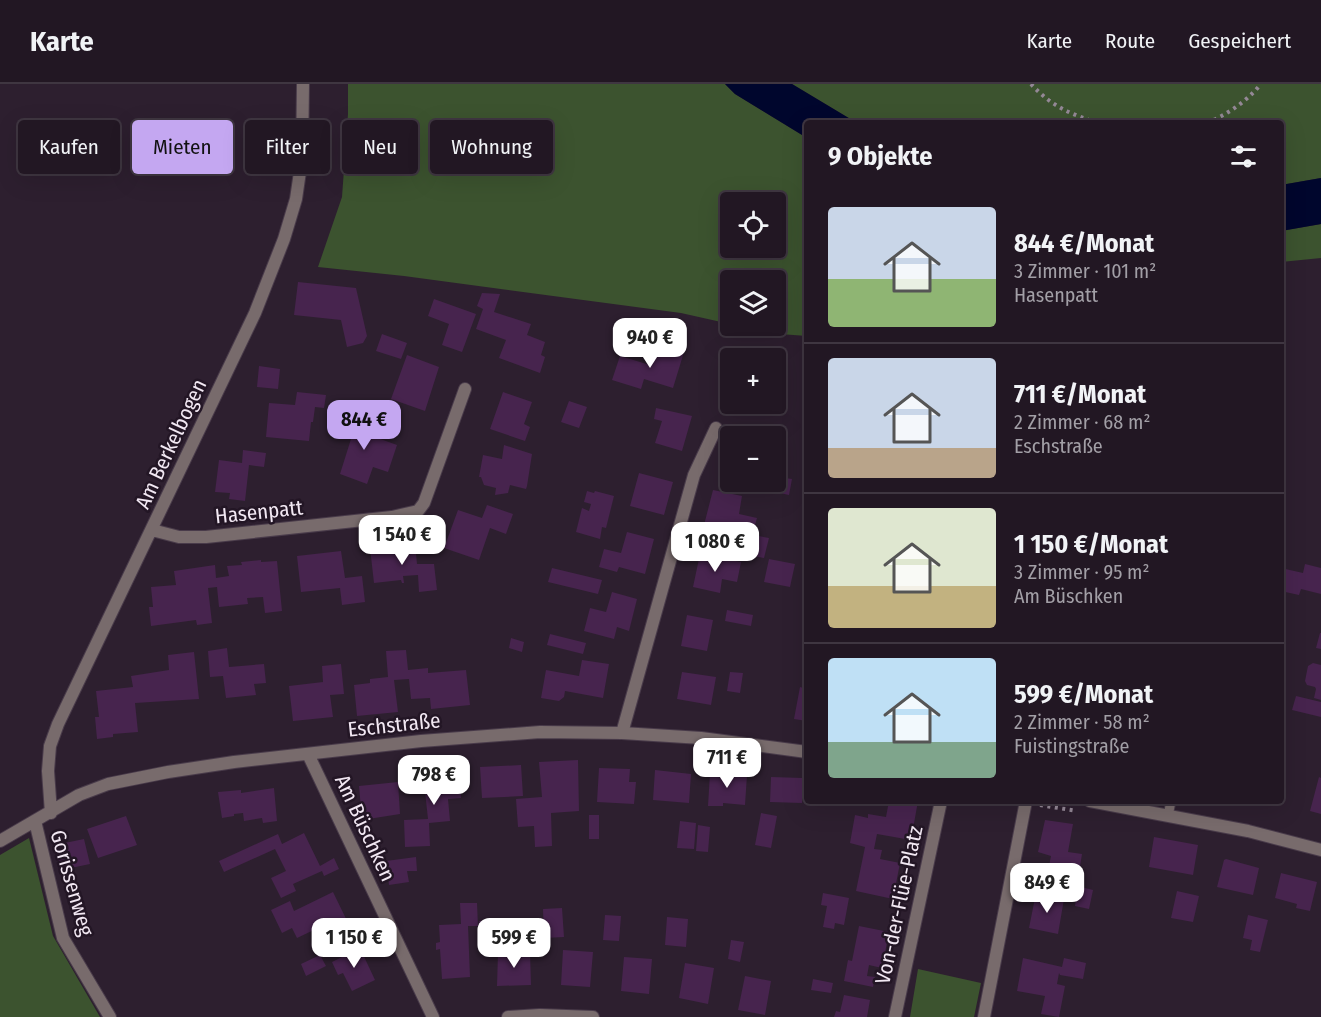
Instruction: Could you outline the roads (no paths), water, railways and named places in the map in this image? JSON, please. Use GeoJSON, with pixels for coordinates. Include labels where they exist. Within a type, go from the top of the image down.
{"type":"FeatureCollection","features":[{"type":"Feature","properties":{"kind":"street","name":"Am Berkelbogen"},"geometry":{"type":"LineString","coordinates":[[51,813],[48,771],[50,746],[54,735],[255,314],[284,239],[296,199],[302,158],[303,84]]}},
{"type":"Feature","properties":{"kind":"street","name":"Hasenpatt"},"geometry":{"type":"LineString","coordinates":[[152,530],[179,537],[206,537],[392,517],[418,511],[424,503],[465,389]]}},
{"type":"Feature","properties":{"kind":"street"},"geometry":{"type":"LineString","coordinates":[[622,732],[694,475],[716,428]]}},
{"type":"Feature","properties":{"kind":"street","name":"Eschstraße"},"geometry":{"type":"LineString","coordinates":[[0,841],[79,795],[108,784],[168,772],[421,741],[540,732],[622,732],[700,738],[804,752]]}},
{"type":"Feature","properties":{"kind":"street","name":"Am Büschken"},"geometry":{"type":"LineString","coordinates":[[308,754],[433,1017]]}},
{"type":"Feature","properties":{"kind":"street","name":"Von-der-Flüe-Platz"},"geometry":{"type":"LineString","coordinates":[[895,1017],[939,804]]}},
{"type":"Feature","properties":{"kind":"street"},"geometry":{"type":"LineString","coordinates":[[984,1017],[1025,804]]}},
{"type":"Feature","properties":{"kind":"street"},"geometry":{"type":"LineString","coordinates":[[1106,804],[1248,831],[1321,850]]}},
{"type":"Feature","properties":{"kind":"street","name":"Gorissenweg"},"geometry":{"type":"LineString","coordinates":[[35,821],[63,938],[110,1017]]}},
{"type":"Feature","properties":{"kind":"street"},"geometry":{"type":"LineString","coordinates":[[508,1017],[540,1015],[592,1017]]}},
{"type":"Feature","properties":{"kind":"lane"},"geometry":{"type":"LineString","coordinates":[[1168,816],[1170,804]]}},
{"type":"Feature","properties":{"kind":"water"},"geometry":{"type":"Polygon","coordinates":[[[725,84],[792,84],[852,120],[804,120],[804,136],[735,94],[725,84]]]}},
{"type":"Feature","properties":{"kind":"water"},"geometry":{"type":"Polygon","coordinates":[[[1321,178],[1321,224],[1284,230],[1284,184],[1321,178]]]}}]}
